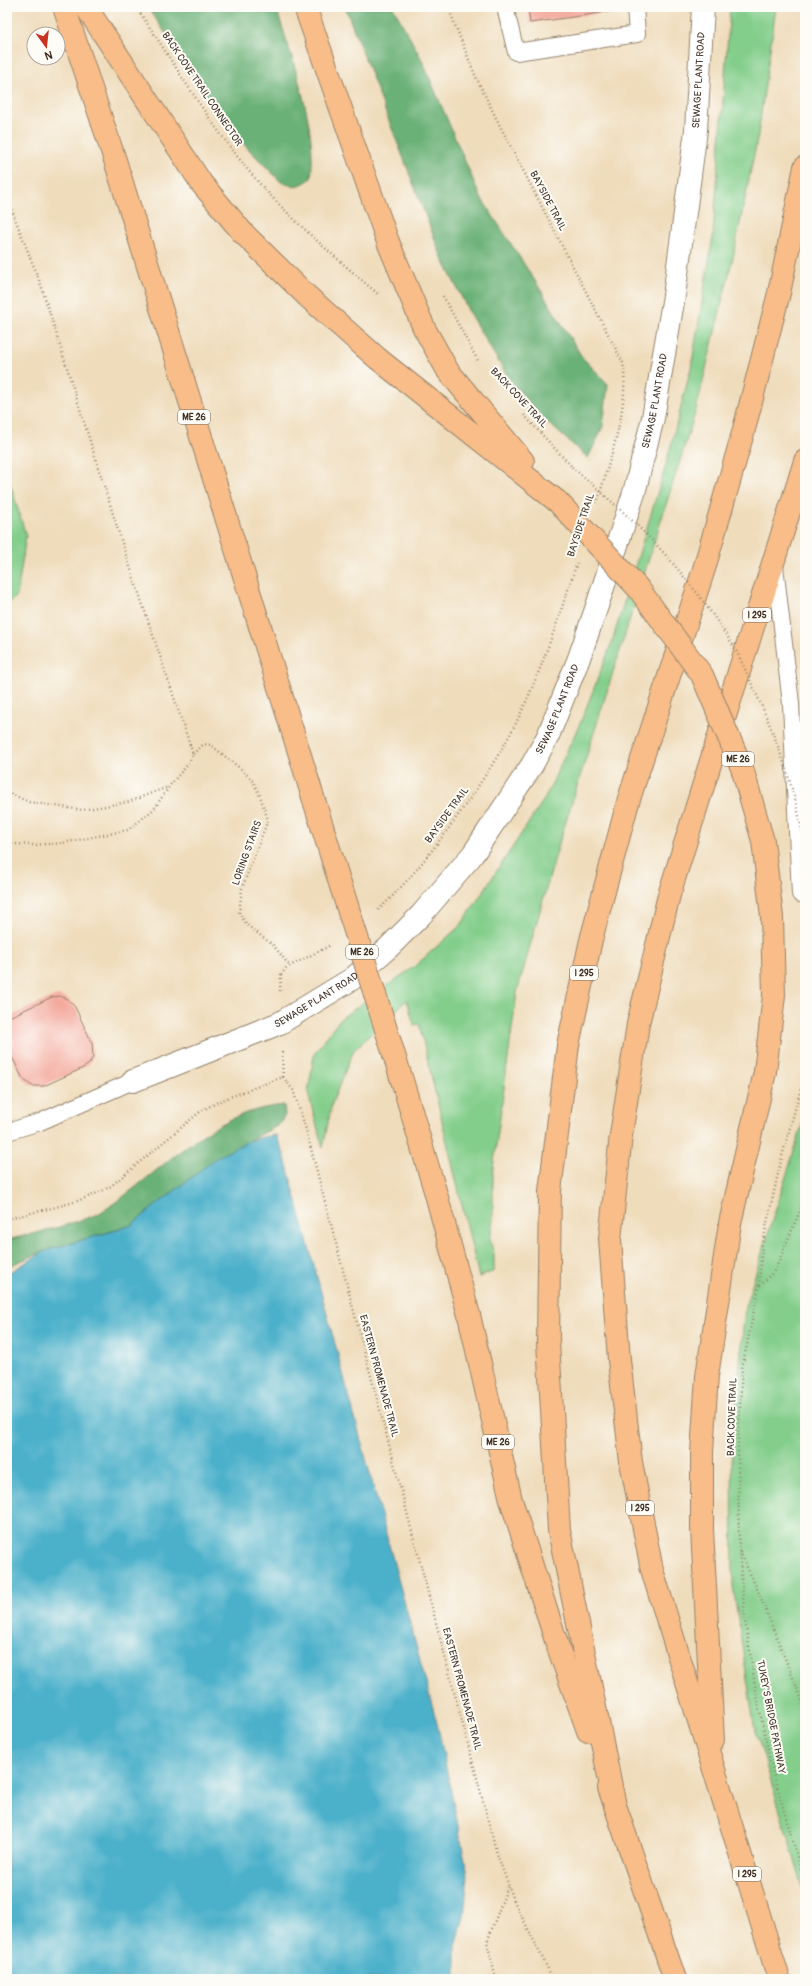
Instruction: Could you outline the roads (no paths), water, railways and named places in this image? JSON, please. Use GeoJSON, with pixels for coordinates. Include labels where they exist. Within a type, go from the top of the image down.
{"type":"FeatureCollection","features":[{"type":"Feature","properties":{"kind":"highway","name":"ME 26"},"geometry":{"type":"LineString","coordinates":[[64,7],[114,157],[401,1077],[436,1194],[469,1315],[511,1500],[558,1647],[614,1801]]}},
{"type":"Feature","properties":{"kind":"highway","name":"ME 26"},"geometry":{"type":"LineString","coordinates":[[86,7],[202,184],[243,233],[306,296],[377,358],[558,502],[638,588],[702,675],[742,768],[763,841],[772,917],[774,995],[764,1072],[730,1222],[707,1376],[702,1452],[702,1529],[714,1769]]}},
{"type":"Feature","properties":{"kind":"highway"},"geometry":{"type":"LineString","coordinates":[[305,7],[388,242],[424,328],[448,371],[558,502]]}},
{"type":"Feature","properties":{"kind":"highway","name":"I 295"},"geometry":{"type":"LineString","coordinates":[[675,1979],[614,1801],[559,1530],[548,1342],[550,1190],[568,1045],[591,940],[628,802],[704,569],[743,433],[778,293],[805,167]]}},
{"type":"Feature","properties":{"kind":"highway","name":"I 295"},"geometry":{"type":"LineString","coordinates":[[780,1979],[652,1570],[632,1470],[619,1360],[610,1239],[621,1135],[640,1016],[669,895],[805,461]]}},
{"type":"Feature","properties":{"kind":"street","name":"SEWAGE PLANT ROAD"},"geometry":{"type":"LineString","coordinates":[[133,1081],[280,1023],[352,979],[388,948],[422,915],[473,854],[532,765],[548,736],[579,658],[596,609],[634,493],[653,418],[674,296],[696,130],[703,7]]}},
{"type":"Feature","properties":{"kind":"lane"},"geometry":{"type":"LineString","coordinates":[[505,7],[516,52],[637,34],[635,7]]}},
{"type":"Feature","properties":{"kind":"lane"},"geometry":{"type":"LineString","coordinates":[[774,561],[791,704],[800,894]]}},
{"type":"Feature","properties":{"kind":"lane","name":"SEWAGE PLANT ROAD"},"geometry":{"type":"LineString","coordinates":[[7,1132],[40,1122],[133,1081]]}},
{"type":"Feature","properties":{"kind":"water"},"geometry":{"type":"Polygon","coordinates":[[[276,1135],[284,1154],[438,1727],[468,1875],[464,1916],[456,1946],[456,1979],[7,1979],[7,1274],[45,1251],[130,1226],[216,1158],[246,1142],[276,1135]]]}}]}
